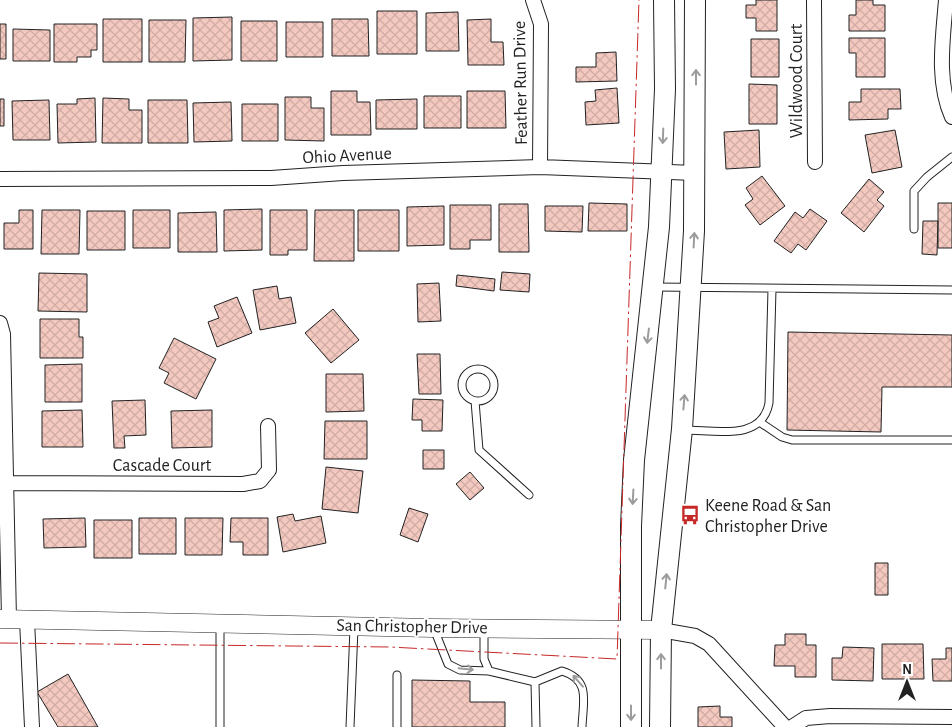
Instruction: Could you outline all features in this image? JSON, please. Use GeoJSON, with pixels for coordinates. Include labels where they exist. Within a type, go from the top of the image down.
{"type":"FeatureCollection","features":[{"type":"Feature","properties":{"kind":"main road"},"geometry":{"type":"LineString","coordinates":[[631,727],[634,460],[654,287],[662,172],[664,0]]}},
{"type":"Feature","properties":{"kind":"main road"},"geometry":{"type":"LineString","coordinates":[[660,727],[661,630],[682,430],[692,288],[695,173],[695,0]]}},
{"type":"Feature","properties":{"kind":"street","name":"Feather Run Drive"},"geometry":{"type":"LineString","coordinates":[[533,0],[541,24],[540,167]]}},
{"type":"Feature","properties":{"kind":"street","name":"Wildwood Court"},"geometry":{"type":"LineString","coordinates":[[814,0],[814,162]]}},
{"type":"Feature","properties":{"kind":"street"},"geometry":{"type":"LineString","coordinates":[[946,0],[942,60],[945,98],[952,117]]}},
{"type":"Feature","properties":{"kind":"street","name":"Ohio Avenue"},"geometry":{"type":"LineString","coordinates":[[0,179],[271,178],[344,173],[540,167],[695,173]]}},
{"type":"Feature","properties":{"kind":"street"},"geometry":{"type":"LineString","coordinates":[[0,323],[3,334],[6,483],[4,619]]}},
{"type":"Feature","properties":{"kind":"street","name":"Cascade Court"},"geometry":{"type":"LineString","coordinates":[[6,483],[243,484],[260,481],[269,470],[268,426]]}},
{"type":"Feature","properties":{"kind":"street","name":"San Christopher Drive"},"geometry":{"type":"LineString","coordinates":[[4,619],[433,628],[661,630],[695,636],[709,644],[785,727]]}},
{"type":"Feature","properties":{"kind":"street"},"geometry":{"type":"LineString","coordinates":[[27,620],[32,727]]}},
{"type":"Feature","properties":{"kind":"street"},"geometry":{"type":"LineString","coordinates":[[792,727],[806,718],[830,716],[952,717]]}},
{"type":"Feature","properties":{"kind":"lane"},"geometry":{"type":"LineString","coordinates":[[914,229],[914,191],[927,176],[952,157]]}},
{"type":"Feature","properties":{"kind":"lane"},"geometry":{"type":"LineString","coordinates":[[654,287],[952,290]]}},
{"type":"Feature","properties":{"kind":"lane"},"geometry":{"type":"LineString","coordinates":[[682,430],[741,431],[761,423],[767,415],[769,403],[772,289]]}},
{"type":"Feature","properties":{"kind":"lane"},"geometry":{"type":"LineString","coordinates":[[477,368],[491,375],[494,386],[493,391],[486,399],[475,401],[466,396],[462,381],[467,372],[477,368]]}},
{"type":"Feature","properties":{"kind":"lane"},"geometry":{"type":"LineString","coordinates":[[475,401],[478,450],[529,495]]}},
{"type":"Feature","properties":{"kind":"lane"},"geometry":{"type":"LineString","coordinates":[[761,423],[782,437],[792,440],[952,440]]}},
{"type":"Feature","properties":{"kind":"lane"},"geometry":{"type":"LineString","coordinates":[[220,623],[220,727]]}},
{"type":"Feature","properties":{"kind":"lane"},"geometry":{"type":"LineString","coordinates":[[350,727],[354,625]]}},
{"type":"Feature","properties":{"kind":"lane"},"geometry":{"type":"LineString","coordinates":[[433,628],[448,664],[460,670],[489,671],[535,682],[562,670],[574,675],[583,687],[582,727]]}},
{"type":"Feature","properties":{"kind":"lane"},"geometry":{"type":"LineString","coordinates":[[484,628],[484,659],[489,671]]}},
{"type":"Feature","properties":{"kind":"lane"},"geometry":{"type":"LineString","coordinates":[[397,675],[397,727]]}},
{"type":"Feature","properties":{"kind":"lane"},"geometry":{"type":"LineString","coordinates":[[535,682],[536,727]]}},
{"type":"Feature","properties":{"kind":"building"},"geometry":{"type":"Polygon","coordinates":[[[756,0],[777,0],[777,31],[756,31],[756,18],[746,18],[746,5],[756,5],[756,0]]]}},
{"type":"Feature","properties":{"kind":"building"},"geometry":{"type":"Polygon","coordinates":[[[856,0],[873,0],[873,5],[885,5],[885,31],[849,31],[849,15],[856,15],[856,0]]]}},
{"type":"Feature","properties":{"kind":"building"},"geometry":{"type":"Polygon","coordinates":[[[377,11],[417,11],[417,54],[377,54],[377,11]]]}},
{"type":"Feature","properties":{"kind":"building"},"geometry":{"type":"Polygon","coordinates":[[[458,12],[459,51],[426,51],[426,13],[458,12]]]}},
{"type":"Feature","properties":{"kind":"building"},"geometry":{"type":"Polygon","coordinates":[[[232,17],[232,60],[193,61],[193,18],[232,17]]]}},
{"type":"Feature","properties":{"kind":"building"},"geometry":{"type":"Polygon","coordinates":[[[103,19],[142,19],[142,62],[103,62],[103,19]]]}},
{"type":"Feature","properties":{"kind":"building"},"geometry":{"type":"Polygon","coordinates":[[[332,19],[368,19],[369,56],[332,56],[332,19]]]}},
{"type":"Feature","properties":{"kind":"building"},"geometry":{"type":"Polygon","coordinates":[[[491,19],[491,42],[503,42],[504,65],[468,65],[467,20],[491,19]]]}},
{"type":"Feature","properties":{"kind":"building"},"geometry":{"type":"Polygon","coordinates":[[[149,20],[186,20],[185,62],[149,62],[149,20]]]}},
{"type":"Feature","properties":{"kind":"building"},"geometry":{"type":"Polygon","coordinates":[[[241,21],[277,21],[277,61],[241,61],[241,21]]]}},
{"type":"Feature","properties":{"kind":"building"},"geometry":{"type":"Polygon","coordinates":[[[286,22],[323,22],[323,57],[286,57],[286,22]]]}},
{"type":"Feature","properties":{"kind":"building"},"geometry":{"type":"Polygon","coordinates":[[[0,24],[6,24],[6,59],[0,59],[0,24]]]}},
{"type":"Feature","properties":{"kind":"building"},"geometry":{"type":"Polygon","coordinates":[[[54,24],[97,24],[97,50],[91,50],[91,57],[77,57],[77,62],[54,62],[54,24]]]}},
{"type":"Feature","properties":{"kind":"building"},"geometry":{"type":"Polygon","coordinates":[[[13,29],[50,30],[50,61],[13,61],[13,29]]]}},
{"type":"Feature","properties":{"kind":"building"},"geometry":{"type":"Polygon","coordinates":[[[849,38],[885,38],[885,77],[856,77],[856,53],[849,53],[849,38]]]}},
{"type":"Feature","properties":{"kind":"building"},"geometry":{"type":"Polygon","coordinates":[[[751,39],[779,39],[779,77],[751,77],[751,39]]]}},
{"type":"Feature","properties":{"kind":"building"},"geometry":{"type":"Polygon","coordinates":[[[616,52],[617,81],[576,82],[576,67],[596,67],[596,53],[616,52]]]}},
{"type":"Feature","properties":{"kind":"building"},"geometry":{"type":"Polygon","coordinates":[[[749,84],[777,85],[777,124],[749,124],[749,84]]]}},
{"type":"Feature","properties":{"kind":"building"},"geometry":{"type":"Polygon","coordinates":[[[617,88],[619,123],[586,125],[585,102],[596,101],[595,90],[617,88]]]}},
{"type":"Feature","properties":{"kind":"building"},"geometry":{"type":"Polygon","coordinates":[[[861,89],[900,89],[901,109],[888,109],[888,119],[849,120],[849,102],[861,102],[861,89]]]}},
{"type":"Feature","properties":{"kind":"building"},"geometry":{"type":"Polygon","coordinates":[[[331,91],[357,91],[357,102],[370,102],[371,135],[331,135],[331,91]]]}},
{"type":"Feature","properties":{"kind":"building"},"geometry":{"type":"Polygon","coordinates":[[[467,91],[505,91],[506,128],[467,128],[467,91]]]}},
{"type":"Feature","properties":{"kind":"building"},"geometry":{"type":"Polygon","coordinates":[[[424,96],[461,96],[461,128],[424,128],[424,96]]]}},
{"type":"Feature","properties":{"kind":"building"},"geometry":{"type":"Polygon","coordinates":[[[285,97],[311,97],[311,108],[324,108],[324,141],[285,140],[285,97]]]}},
{"type":"Feature","properties":{"kind":"building"},"geometry":{"type":"Polygon","coordinates":[[[95,98],[96,142],[58,143],[57,104],[77,104],[77,99],[95,98]]]}},
{"type":"Feature","properties":{"kind":"building"},"geometry":{"type":"Polygon","coordinates":[[[103,98],[129,99],[129,110],[142,110],[142,143],[102,143],[103,98]]]}},
{"type":"Feature","properties":{"kind":"building"},"geometry":{"type":"Polygon","coordinates":[[[0,99],[4,99],[4,126],[0,126],[0,99]]]}},
{"type":"Feature","properties":{"kind":"building"},"geometry":{"type":"Polygon","coordinates":[[[417,99],[417,129],[376,129],[376,100],[417,99]]]}},
{"type":"Feature","properties":{"kind":"building"},"geometry":{"type":"Polygon","coordinates":[[[49,100],[50,140],[13,140],[12,101],[49,100]]]}},
{"type":"Feature","properties":{"kind":"building"},"geometry":{"type":"Polygon","coordinates":[[[148,100],[187,100],[188,143],[148,143],[148,100]]]}},
{"type":"Feature","properties":{"kind":"building"},"geometry":{"type":"Polygon","coordinates":[[[231,102],[232,141],[194,142],[193,103],[231,102]]]}},
{"type":"Feature","properties":{"kind":"building"},"geometry":{"type":"Polygon","coordinates":[[[242,104],[278,104],[278,141],[242,141],[242,104]]]}},
{"type":"Feature","properties":{"kind":"building"},"geometry":{"type":"Polygon","coordinates":[[[759,130],[760,167],[726,169],[724,132],[759,130]]]}},
{"type":"Feature","properties":{"kind":"building"},"geometry":{"type":"Polygon","coordinates":[[[895,130],[902,167],[872,173],[865,135],[895,130]]]}},
{"type":"Feature","properties":{"kind":"building"},"geometry":{"type":"Polygon","coordinates":[[[762,176],[785,206],[760,225],[745,205],[753,199],[746,188],[762,176]]]}},
{"type":"Feature","properties":{"kind":"building"},"geometry":{"type":"Polygon","coordinates":[[[869,179],[884,192],[877,200],[884,206],[864,232],[841,213],[869,179]]]}},
{"type":"Feature","properties":{"kind":"building"},"geometry":{"type":"Polygon","coordinates":[[[589,203],[627,204],[627,231],[588,231],[589,203]]]}},
{"type":"Feature","properties":{"kind":"building"},"geometry":{"type":"Polygon","coordinates":[[[938,203],[952,203],[952,248],[938,248],[938,203]]]}},
{"type":"Feature","properties":{"kind":"building"},"geometry":{"type":"Polygon","coordinates":[[[499,204],[528,204],[529,252],[499,252],[499,204]]]}},
{"type":"Feature","properties":{"kind":"building"},"geometry":{"type":"Polygon","coordinates":[[[450,205],[491,205],[491,240],[470,240],[470,249],[450,249],[450,205]]]}},
{"type":"Feature","properties":{"kind":"building"},"geometry":{"type":"Polygon","coordinates":[[[444,206],[444,245],[407,246],[407,207],[444,206]]]}},
{"type":"Feature","properties":{"kind":"building"},"geometry":{"type":"Polygon","coordinates":[[[545,206],[583,206],[582,232],[545,231],[545,206]]]}},
{"type":"Feature","properties":{"kind":"building"},"geometry":{"type":"Polygon","coordinates":[[[262,209],[262,250],[224,251],[224,210],[262,209]]]}},
{"type":"Feature","properties":{"kind":"building"},"geometry":{"type":"Polygon","coordinates":[[[810,209],[827,221],[806,250],[798,244],[791,253],[774,241],[795,212],[803,218],[810,209]]]}},
{"type":"Feature","properties":{"kind":"building"},"geometry":{"type":"Polygon","coordinates":[[[19,210],[33,210],[33,249],[4,249],[4,223],[19,223],[19,210]]]}},
{"type":"Feature","properties":{"kind":"building"},"geometry":{"type":"Polygon","coordinates":[[[42,210],[80,210],[79,254],[41,254],[42,210]]]}},
{"type":"Feature","properties":{"kind":"building"},"geometry":{"type":"Polygon","coordinates":[[[133,210],[170,210],[170,248],[133,248],[133,210]]]}},
{"type":"Feature","properties":{"kind":"building"},"geometry":{"type":"Polygon","coordinates":[[[270,210],[307,210],[307,250],[288,250],[288,255],[270,255],[270,210]]]}},
{"type":"Feature","properties":{"kind":"building"},"geometry":{"type":"Polygon","coordinates":[[[315,210],[354,210],[354,261],[314,261],[315,210]]]}},
{"type":"Feature","properties":{"kind":"building"},"geometry":{"type":"Polygon","coordinates":[[[358,210],[399,210],[399,251],[358,251],[358,210]]]}},
{"type":"Feature","properties":{"kind":"building"},"geometry":{"type":"Polygon","coordinates":[[[87,211],[125,211],[125,250],[87,250],[87,211]]]}},
{"type":"Feature","properties":{"kind":"building"},"geometry":{"type":"Polygon","coordinates":[[[216,212],[217,252],[178,252],[178,213],[216,212]]]}},
{"type":"Feature","properties":{"kind":"building"},"geometry":{"type":"Polygon","coordinates":[[[923,221],[938,221],[937,255],[922,254],[923,221]]]}},
{"type":"Feature","properties":{"kind":"building"},"geometry":{"type":"Polygon","coordinates":[[[502,272],[530,274],[529,292],[500,290],[502,272]]]}},
{"type":"Feature","properties":{"kind":"building"},"geometry":{"type":"Polygon","coordinates":[[[39,273],[87,274],[87,312],[38,311],[39,273]]]}},
{"type":"Feature","properties":{"kind":"building"},"geometry":{"type":"Polygon","coordinates":[[[457,275],[495,279],[494,291],[456,286],[457,275]]]}},
{"type":"Feature","properties":{"kind":"building"},"geometry":{"type":"Polygon","coordinates":[[[439,283],[441,321],[418,322],[417,284],[439,283]]]}},
{"type":"Feature","properties":{"kind":"building"},"geometry":{"type":"Polygon","coordinates":[[[277,286],[279,299],[291,297],[296,323],[260,330],[253,290],[277,286]]]}},
{"type":"Feature","properties":{"kind":"building"},"geometry":{"type":"Polygon","coordinates":[[[237,297],[252,333],[217,347],[208,322],[219,318],[214,306],[237,297]]]}},
{"type":"Feature","properties":{"kind":"building"},"geometry":{"type":"Polygon","coordinates":[[[333,309],[359,340],[331,363],[305,333],[333,309]]]}},
{"type":"Feature","properties":{"kind":"building"},"geometry":{"type":"Polygon","coordinates":[[[40,319],[79,319],[79,337],[83,337],[83,358],[40,358],[40,319]]]}},
{"type":"Feature","properties":{"kind":"building"},"geometry":{"type":"Polygon","coordinates":[[[788,332],[952,335],[952,387],[882,387],[881,432],[787,430],[788,332]]]}},
{"type":"Feature","properties":{"kind":"building"},"geometry":{"type":"Polygon","coordinates":[[[174,338],[216,359],[196,399],[164,383],[169,373],[159,368],[174,338]]]}},
{"type":"Feature","properties":{"kind":"building"},"geometry":{"type":"Polygon","coordinates":[[[417,354],[440,354],[441,394],[419,394],[417,354]]]}},
{"type":"Feature","properties":{"kind":"building"},"geometry":{"type":"Polygon","coordinates":[[[82,364],[82,402],[45,402],[45,365],[82,364]]]}},
{"type":"Feature","properties":{"kind":"building"},"geometry":{"type":"Polygon","coordinates":[[[326,374],[363,374],[364,411],[326,412],[326,374]]]}},
{"type":"Feature","properties":{"kind":"building"},"geometry":{"type":"Polygon","coordinates":[[[413,399],[443,400],[442,431],[422,431],[422,420],[412,420],[413,399]]]}},
{"type":"Feature","properties":{"kind":"building"},"geometry":{"type":"Polygon","coordinates":[[[145,400],[146,435],[124,436],[125,448],[114,448],[112,401],[145,400]]]}},
{"type":"Feature","properties":{"kind":"building"},"geometry":{"type":"Polygon","coordinates":[[[82,410],[83,447],[42,447],[42,411],[82,410]]]}},
{"type":"Feature","properties":{"kind":"building"},"geometry":{"type":"Polygon","coordinates":[[[212,410],[212,447],[172,448],[171,411],[212,410]]]}},
{"type":"Feature","properties":{"kind":"building"},"geometry":{"type":"Polygon","coordinates":[[[325,421],[367,421],[367,459],[324,459],[325,421]]]}},
{"type":"Feature","properties":{"kind":"building"},"geometry":{"type":"Polygon","coordinates":[[[423,450],[444,450],[444,469],[423,469],[423,450]]]}},
{"type":"Feature","properties":{"kind":"building"},"geometry":{"type":"Polygon","coordinates":[[[326,467],[363,471],[358,513],[322,509],[326,467]]]}},
{"type":"Feature","properties":{"kind":"building"},"geometry":{"type":"Polygon","coordinates":[[[470,472],[484,488],[470,500],[456,484],[470,472]]]}},
{"type":"Feature","properties":{"kind":"building"},"geometry":{"type":"Polygon","coordinates":[[[409,508],[428,514],[418,542],[400,535],[409,508]]]}},
{"type":"Feature","properties":{"kind":"building"},"geometry":{"type":"Polygon","coordinates":[[[293,514],[295,521],[321,516],[326,543],[283,552],[277,517],[293,514]]]}},
{"type":"Feature","properties":{"kind":"building"},"geometry":{"type":"Polygon","coordinates":[[[85,518],[86,547],[44,548],[43,519],[85,518]]]}},
{"type":"Feature","properties":{"kind":"building"},"geometry":{"type":"Polygon","coordinates":[[[139,518],[176,518],[176,554],[139,554],[139,518]]]}},
{"type":"Feature","properties":{"kind":"building"},"geometry":{"type":"Polygon","coordinates":[[[185,518],[223,518],[222,555],[185,555],[185,518]]]}},
{"type":"Feature","properties":{"kind":"building"},"geometry":{"type":"Polygon","coordinates":[[[231,518],[268,518],[268,555],[243,555],[243,542],[230,542],[231,518]]]}},
{"type":"Feature","properties":{"kind":"building"},"geometry":{"type":"Polygon","coordinates":[[[94,520],[132,520],[132,558],[94,558],[94,520]]]}},
{"type":"Feature","properties":{"kind":"building"},"geometry":{"type":"Polygon","coordinates":[[[875,563],[888,563],[888,595],[875,595],[875,563]]]}},
{"type":"Feature","properties":{"kind":"building"},"geometry":{"type":"Polygon","coordinates":[[[785,634],[806,634],[806,645],[816,645],[816,677],[795,677],[795,666],[774,666],[775,645],[785,645],[785,634]]]}},
{"type":"Feature","properties":{"kind":"building"},"geometry":{"type":"Polygon","coordinates":[[[882,644],[923,644],[924,679],[882,679],[882,644]]]}},
{"type":"Feature","properties":{"kind":"building"},"geometry":{"type":"Polygon","coordinates":[[[843,647],[874,648],[873,681],[832,680],[832,658],[842,658],[843,647]]]}},
{"type":"Feature","properties":{"kind":"building"},"geometry":{"type":"Polygon","coordinates":[[[946,648],[952,648],[952,681],[933,681],[932,659],[946,659],[946,648]]]}},
{"type":"Feature","properties":{"kind":"building"},"geometry":{"type":"Polygon","coordinates":[[[68,674],[98,727],[58,727],[37,692],[68,674]]]}},
{"type":"Feature","properties":{"kind":"building"},"geometry":{"type":"Polygon","coordinates":[[[412,680],[470,681],[470,702],[505,702],[505,727],[412,727],[412,680]]]}},
{"type":"Feature","properties":{"kind":"building"},"geometry":{"type":"Polygon","coordinates":[[[720,706],[720,717],[732,717],[732,727],[698,727],[698,707],[720,706]]]}},
{"type":"Feature","properties":{"kind":"power"},"geometry":{"type":"LineString","coordinates":[[0,643],[390,647],[617,659],[639,0]]}},
{"type":"Feature","properties":{"kind":"place","name":"Keene Road & San Christopher Drive"},"geometry":{"type":"Point","coordinates":[690,515]}}]}
